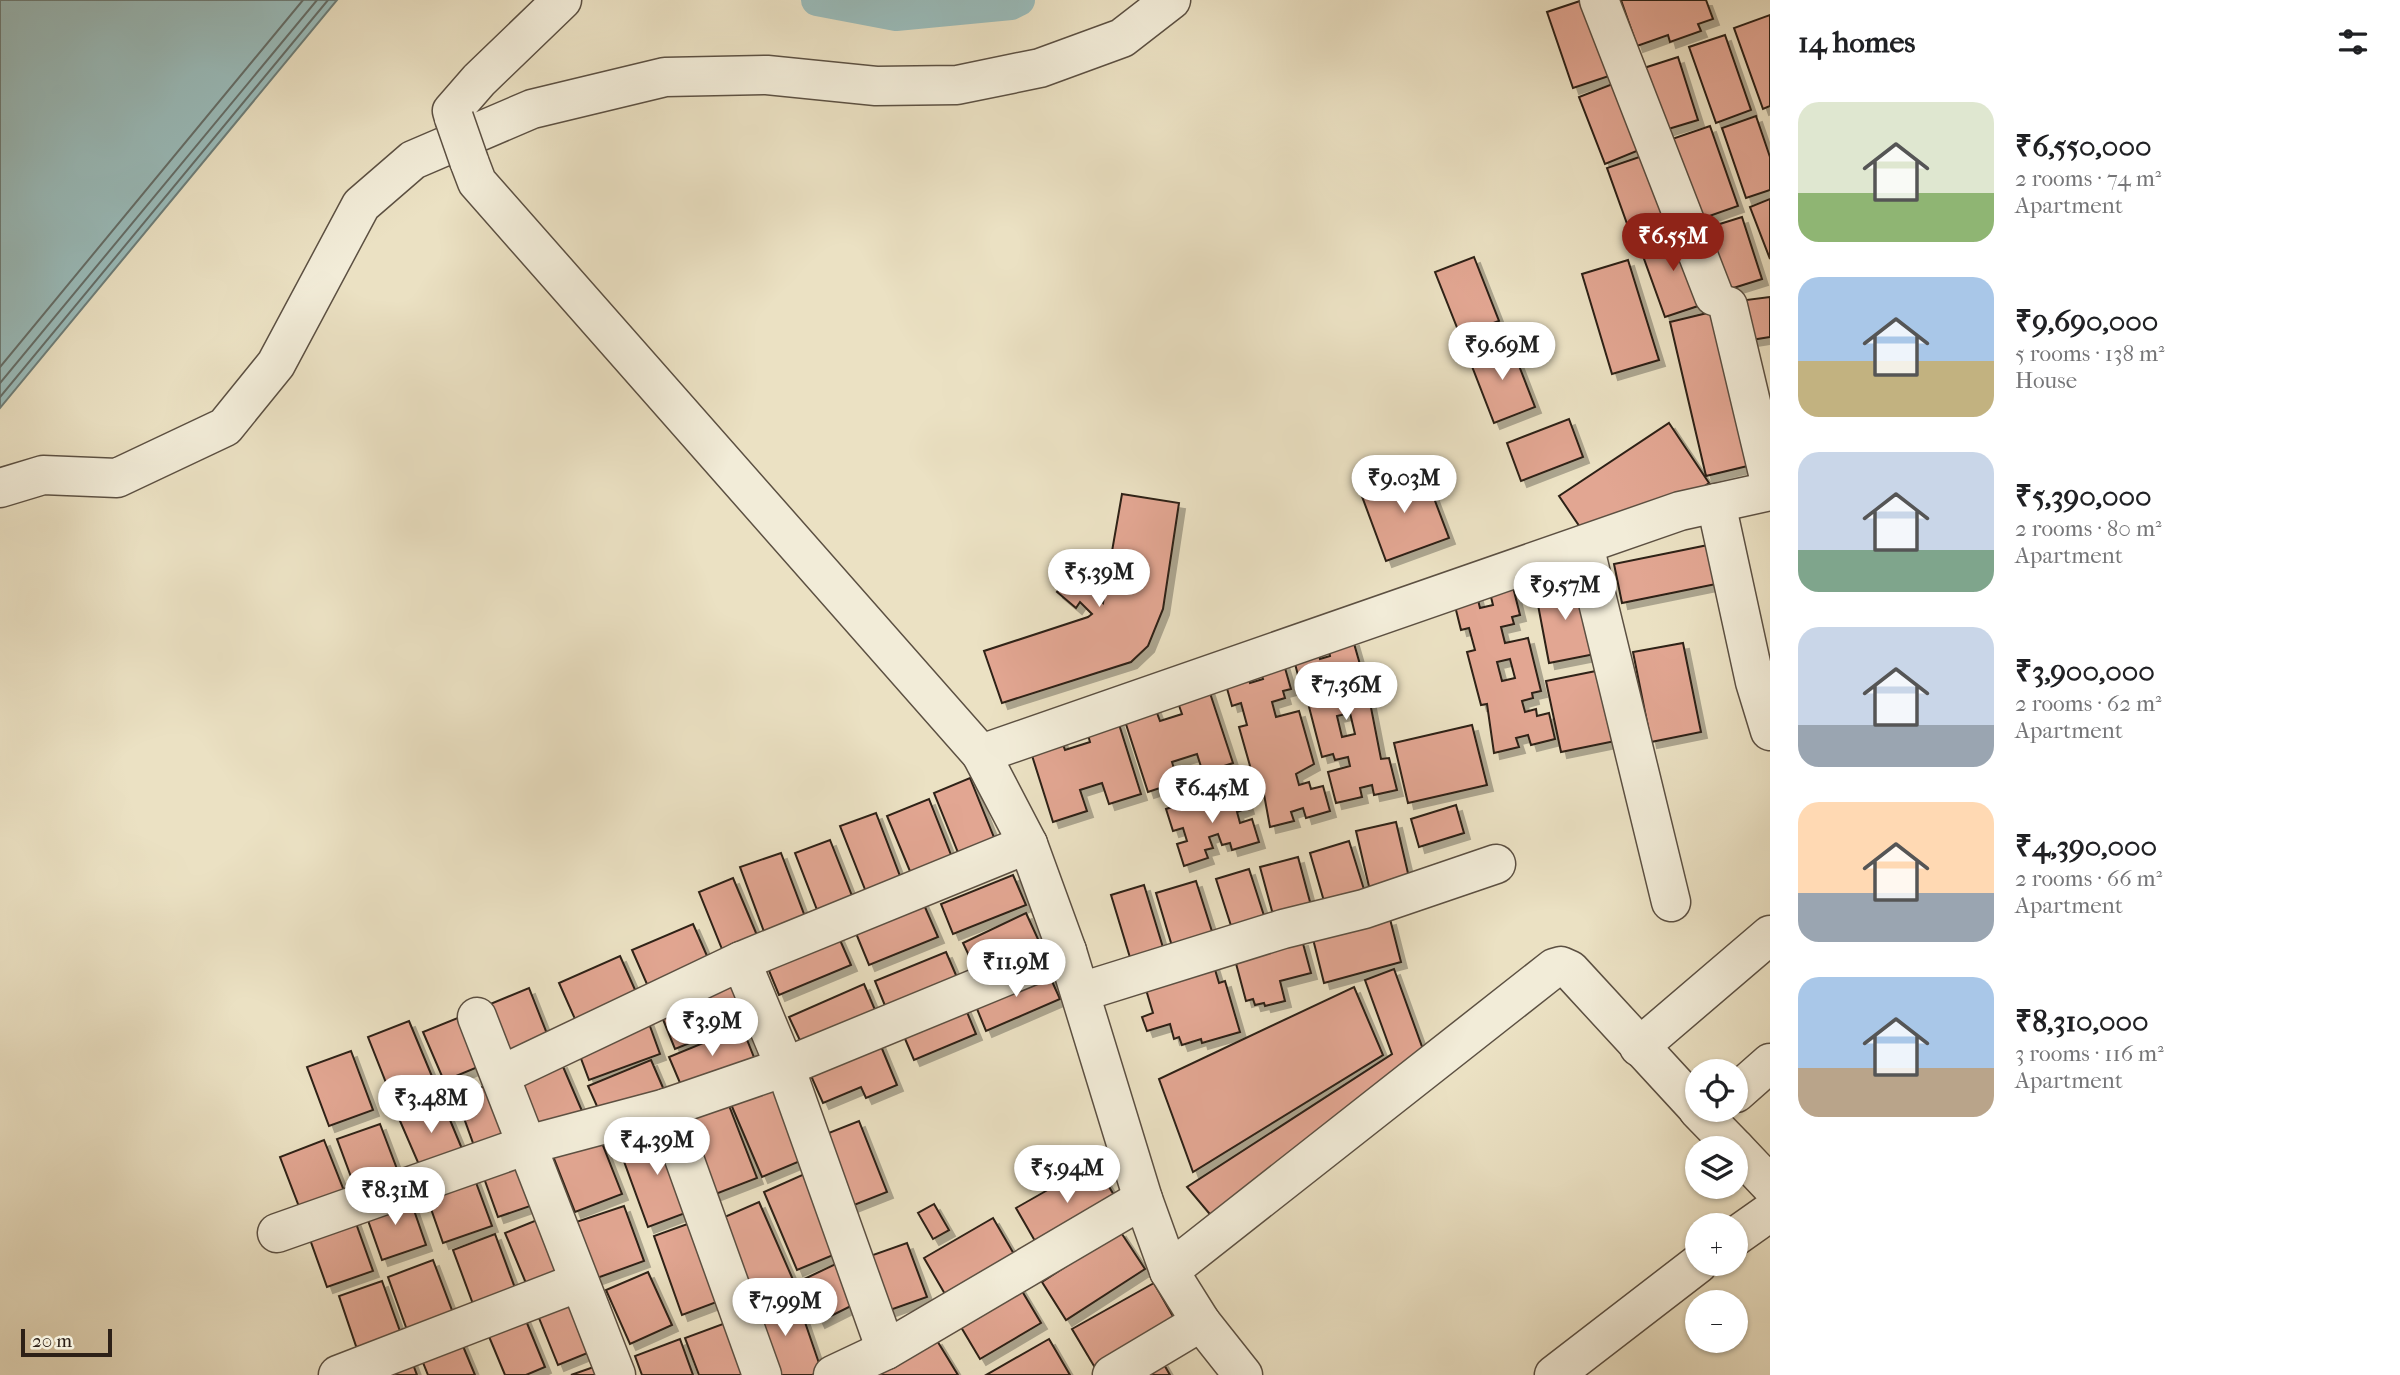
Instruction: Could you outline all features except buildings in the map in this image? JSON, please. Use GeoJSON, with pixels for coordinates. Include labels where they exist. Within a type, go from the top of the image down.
{"type":"FeatureCollection","features":[{"type":"Feature","properties":{"kind":"street"},"geometry":{"type":"LineString","coordinates":[[562,0],[478,80],[452,111],[477,182],[981,754],[1028,844],[1067,951],[1143,1199],[1169,1270],[1200,1322],[1243,1375]]}},
{"type":"Feature","properties":{"kind":"street"},"geometry":{"type":"LineString","coordinates":[[0,488],[43,475],[117,478],[225,427],[276,364],[361,205],[413,160],[532,109],[665,77],[767,75],[876,86],[957,85],[1041,68],[1122,38],[1171,0]]}},
{"type":"Feature","properties":{"kind":"street"},"geometry":{"type":"LineString","coordinates":[[1599,0],[1721,301],[1770,482]]}},
{"type":"Feature","properties":{"kind":"street"},"geometry":{"type":"LineString","coordinates":[[981,754],[1680,512],[1770,491]]}},
{"type":"Feature","properties":{"kind":"street"},"geometry":{"type":"LineString","coordinates":[[1716,503],[1755,682],[1770,732]]}},
{"type":"Feature","properties":{"kind":"street"},"geometry":{"type":"LineString","coordinates":[[1584,545],[1671,902]]}},
{"type":"Feature","properties":{"kind":"street"},"geometry":{"type":"LineString","coordinates":[[501,1075],[741,961],[1028,844]]}},
{"type":"Feature","properties":{"kind":"street"},"geometry":{"type":"LineString","coordinates":[[1081,992],[1283,929],[1364,909],[1496,864]]}},
{"type":"Feature","properties":{"kind":"street"},"geometry":{"type":"LineString","coordinates":[[1639,1047],[1770,935]]}},
{"type":"Feature","properties":{"kind":"street"},"geometry":{"type":"LineString","coordinates":[[277,1233],[527,1145],[666,1108],[785,1067],[1067,951]]}},
{"type":"Feature","properties":{"kind":"street"},"geometry":{"type":"LineString","coordinates":[[741,961],[785,1067],[886,1350]]}},
{"type":"Feature","properties":{"kind":"street"},"geometry":{"type":"LineString","coordinates":[[1169,1270],[1554,968],[1561,966],[1570,970],[1639,1047],[1685,1092]]}},
{"type":"Feature","properties":{"kind":"street"},"geometry":{"type":"LineString","coordinates":[[477,1017],[617,1375]]}},
{"type":"Feature","properties":{"kind":"street"},"geometry":{"type":"LineString","coordinates":[[1748,1082],[1770,1063]]}},
{"type":"Feature","properties":{"kind":"street"},"geometry":{"type":"LineString","coordinates":[[666,1108],[762,1375]]}},
{"type":"Feature","properties":{"kind":"street"},"geometry":{"type":"LineString","coordinates":[[1714,1122],[1725,1136]]}},
{"type":"Feature","properties":{"kind":"street"},"geometry":{"type":"LineString","coordinates":[[1748,1162],[1770,1185]]}},
{"type":"Feature","properties":{"kind":"street"},"geometry":{"type":"LineString","coordinates":[[833,1375],[886,1350],[1143,1199]]}},
{"type":"Feature","properties":{"kind":"street"},"geometry":{"type":"LineString","coordinates":[[1748,1228],[1770,1212]]}},
{"type":"Feature","properties":{"kind":"street"},"geometry":{"type":"LineString","coordinates":[[1555,1375],[1685,1274]]}},
{"type":"Feature","properties":{"kind":"street"},"geometry":{"type":"LineString","coordinates":[[338,1375],[579,1282]]}},
{"type":"Feature","properties":{"kind":"street"},"geometry":{"type":"LineString","coordinates":[[1112,1375],[1200,1322]]}},
{"type":"Feature","properties":{"kind":"water"},"geometry":{"type":"Polygon","coordinates":[[[0,0],[337,0],[0,408],[0,0]]]}},
{"type":"Feature","properties":{"kind":"waterway"},"geometry":{"type":"LineString","coordinates":[[817,0],[896,15],[1011,4],[1019,0]]}}]}
